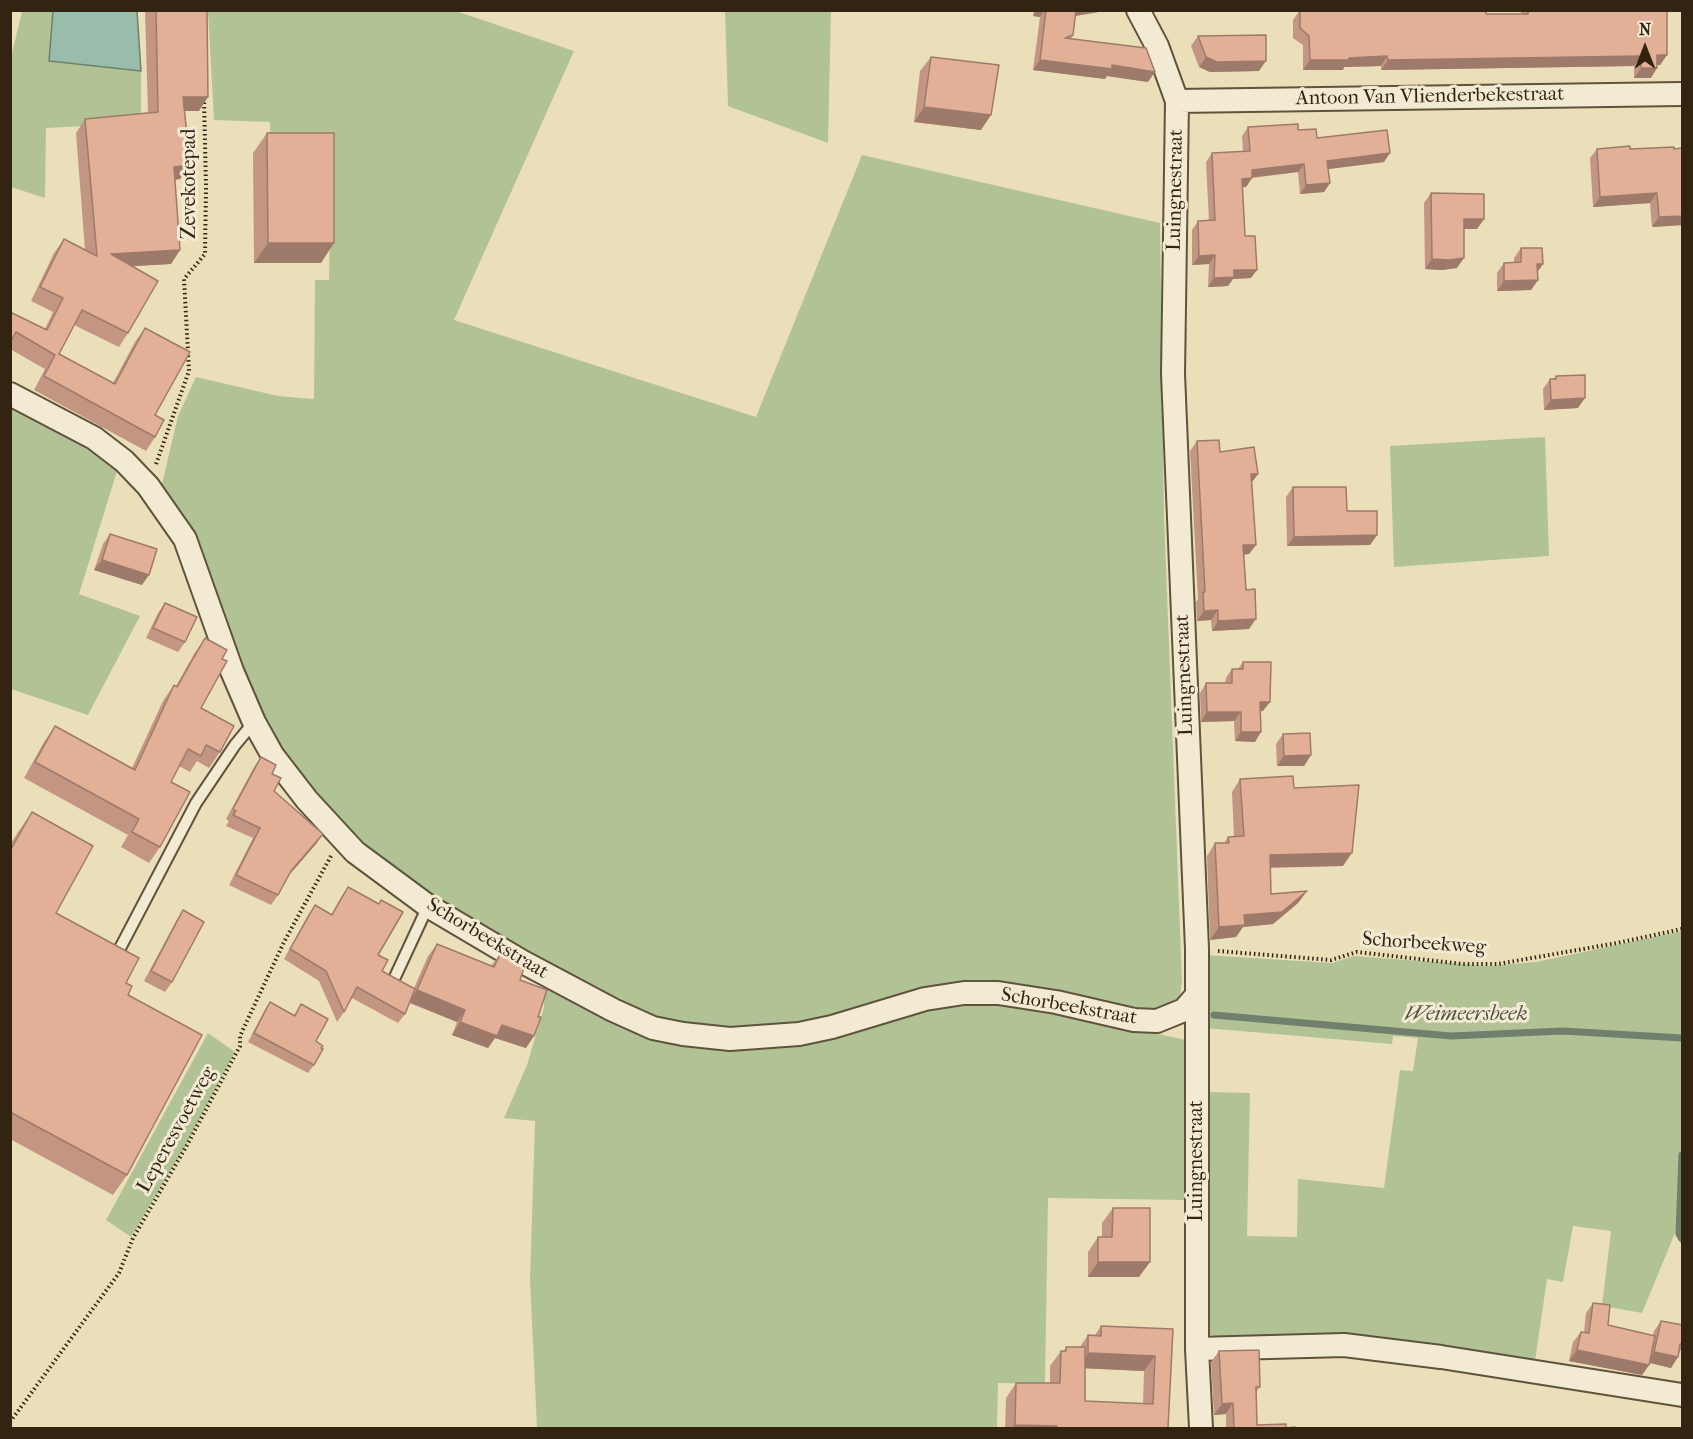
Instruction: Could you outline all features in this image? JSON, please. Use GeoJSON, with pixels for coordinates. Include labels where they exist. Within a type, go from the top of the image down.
{"type":"FeatureCollection","features":[{"type":"Feature","properties":{"kind":"street","name":"Luingnestraat"},"geometry":{"type":"LineString","coordinates":[[1138,10],[1157,46],[1177,100],[1173,374],[1197,949],[1197,1349],[1201,1428]]}},
{"type":"Feature","properties":{"kind":"street","name":"Antoon Van Vlienderbekestraat"},"geometry":{"type":"LineString","coordinates":[[1177,100],[1683,94]]}},
{"type":"Feature","properties":{"kind":"street","name":"Schorbeekstraat"},"geometry":{"type":"LineString","coordinates":[[10,394],[94,438],[124,461],[148,486],[185,539],[232,670],[254,722],[273,756],[288,778],[355,852],[428,906],[521,961],[613,1010],[653,1028],[730,1039],[799,1034],[832,1027],[925,999],[964,993],[998,993],[1056,1002],[1134,1020],[1157,1021],[1184,1010],[1197,994]]}},
{"type":"Feature","properties":{"kind":"street"},"geometry":{"type":"LineString","coordinates":[[1197,1349],[1344,1345],[1441,1357],[1683,1395]]}},
{"type":"Feature","properties":{"kind":"lane"},"geometry":{"type":"LineString","coordinates":[[117,954],[196,803],[235,745],[254,722]]}},
{"type":"Feature","properties":{"kind":"lane"},"geometry":{"type":"LineString","coordinates":[[394,977],[428,906]]}},
{"type":"Feature","properties":{"kind":"path","name":"Zevekotepad"},"geometry":{"type":"LineString","coordinates":[[148,486],[189,371],[184,279],[205,254],[204,93]]}},
{"type":"Feature","properties":{"kind":"path","name":"Leperesvoetweg"},"geometry":{"type":"LineString","coordinates":[[10,1422],[118,1273],[133,1238],[186,1147],[240,1046],[240,1036],[284,942],[334,850],[345,839]]}},
{"type":"Feature","properties":{"kind":"path","name":"Schorbeekweg"},"geometry":{"type":"LineString","coordinates":[[1197,949],[1331,960],[1357,952],[1462,964],[1498,964],[1683,929]]}},
{"type":"Feature","properties":{"kind":"shaded area"},"geometry":{"type":"Polygon","coordinates":[[[22,11],[53,11],[49,61],[141,71],[141,123],[46,128],[45,198],[11,187],[11,58],[22,11]]]}},
{"type":"Feature","properties":{"kind":"shaded area"},"geometry":{"type":"Polygon","coordinates":[[[53,11],[137,11],[141,71],[49,61],[53,11]]]}},
{"type":"Feature","properties":{"kind":"shaded area"},"geometry":{"type":"Polygon","coordinates":[[[208,11],[456,11],[574,51],[454,320],[756,417],[862,155],[1160,223],[1164,516],[1182,981],[1180,995],[1173,1004],[1161,1013],[1142,1013],[1033,989],[807,1023],[757,1027],[690,1025],[648,1015],[599,991],[474,922],[386,865],[344,825],[291,766],[254,697],[195,539],[162,484],[178,416],[196,377],[278,396],[314,399],[315,280],[329,280],[331,148],[271,148],[270,122],[214,120],[208,11]]]}},
{"type":"Feature","properties":{"kind":"shaded area"},"geometry":{"type":"Polygon","coordinates":[[[725,11],[831,11],[828,143],[728,106],[725,11]]]}},
{"type":"Feature","properties":{"kind":"shaded area"},"geometry":{"type":"Polygon","coordinates":[[[10,401],[85,440],[118,468],[79,594],[140,616],[88,715],[11,689],[10,401]]]}},
{"type":"Feature","properties":{"kind":"shaded area"},"geometry":{"type":"Polygon","coordinates":[[[1545,437],[1549,556],[1394,567],[1390,446],[1545,437]]]}},
{"type":"Feature","properties":{"kind":"shaded area"},"geometry":{"type":"Polygon","coordinates":[[[1682,931],[1682,1243],[1675,1233],[1642,1313],[1602,1306],[1611,1231],[1573,1226],[1563,1282],[1547,1279],[1534,1368],[1221,1338],[1208,1334],[1205,1092],[1250,1093],[1247,1236],[1297,1237],[1298,1179],[1384,1188],[1400,1070],[1413,1071],[1418,1038],[1393,1036],[1392,1044],[1205,1028],[1204,955],[1332,963],[1354,956],[1488,966],[1536,962],[1682,931]]]}},
{"type":"Feature","properties":{"kind":"shaded area"},"geometry":{"type":"Polygon","coordinates":[[[543,982],[664,1040],[971,1000],[1013,1002],[1186,1040],[1185,1200],[1048,1198],[1045,1384],[998,1383],[997,1428],[537,1428],[530,1280],[535,1121],[504,1118],[527,1065],[544,1007],[543,982]]]}},
{"type":"Feature","properties":{"kind":"shaded area"},"geometry":{"type":"Polygon","coordinates":[[[208,1033],[235,1052],[185,1147],[131,1237],[106,1220],[208,1033]]]}},
{"type":"Feature","properties":{"kind":"building"},"geometry":{"type":"Polygon","coordinates":[[[156,10],[207,10],[208,97],[183,97],[190,165],[174,167],[180,250],[111,254],[158,281],[128,333],[82,310],[59,354],[115,384],[145,328],[190,352],[155,415],[164,420],[155,437],[44,376],[55,355],[16,332],[10,343],[10,312],[47,330],[63,298],[40,287],[64,239],[97,256],[85,119],[158,112],[156,10]]]}},
{"type":"Feature","properties":{"kind":"building"},"geometry":{"type":"Polygon","coordinates":[[[1046,10],[1076,10],[1073,35],[1065,38],[1146,48],[1155,72],[1112,65],[1112,69],[1040,60],[1046,10]]]}},
{"type":"Feature","properties":{"kind":"building"},"geometry":{"type":"Polygon","coordinates":[[[1300,10],[1486,10],[1486,14],[1528,14],[1528,10],[1667,10],[1667,55],[1657,55],[1657,68],[1641,68],[1641,56],[1388,60],[1387,56],[1349,58],[1349,60],[1310,60],[1309,36],[1300,28],[1300,10]]]}},
{"type":"Feature","properties":{"kind":"building"},"geometry":{"type":"Polygon","coordinates":[[[1266,35],[1266,61],[1217,62],[1206,57],[1198,36],[1266,35]]]}},
{"type":"Feature","properties":{"kind":"building"},"geometry":{"type":"Polygon","coordinates":[[[931,57],[999,65],[991,115],[924,107],[931,57]]]}},
{"type":"Feature","properties":{"kind":"building"},"geometry":{"type":"Polygon","coordinates":[[[1298,124],[1298,130],[1316,129],[1317,138],[1387,130],[1390,153],[1327,161],[1330,183],[1306,185],[1304,164],[1252,170],[1252,178],[1242,179],[1245,236],[1255,236],[1257,270],[1234,270],[1234,277],[1214,278],[1215,255],[1199,256],[1198,221],[1215,220],[1212,153],[1250,151],[1248,127],[1298,124]]]}},
{"type":"Feature","properties":{"kind":"building"},"geometry":{"type":"Polygon","coordinates":[[[267,133],[334,133],[334,243],[268,243],[267,133]]]}},
{"type":"Feature","properties":{"kind":"building"},"geometry":{"type":"Polygon","coordinates":[[[1630,146],[1630,149],[1683,148],[1683,216],[1659,217],[1657,193],[1600,197],[1597,149],[1630,146]]]}},
{"type":"Feature","properties":{"kind":"building"},"geometry":{"type":"Polygon","coordinates":[[[1431,193],[1484,194],[1484,219],[1464,219],[1464,258],[1432,259],[1431,193]]]}},
{"type":"Feature","properties":{"kind":"building"},"geometry":{"type":"Polygon","coordinates":[[[1521,248],[1542,248],[1543,264],[1537,264],[1538,280],[1504,281],[1504,263],[1521,262],[1521,248]]]}},
{"type":"Feature","properties":{"kind":"building"},"geometry":{"type":"Polygon","coordinates":[[[1585,375],[1585,398],[1551,400],[1550,379],[1556,379],[1556,376],[1585,375]]]}},
{"type":"Feature","properties":{"kind":"building"},"geometry":{"type":"Polygon","coordinates":[[[1219,440],[1220,452],[1254,447],[1258,474],[1251,474],[1256,545],[1243,545],[1246,590],[1255,589],[1256,619],[1218,621],[1218,610],[1204,611],[1197,441],[1219,440]]]}},
{"type":"Feature","properties":{"kind":"building"},"geometry":{"type":"Polygon","coordinates":[[[1293,487],[1346,487],[1347,511],[1377,511],[1377,535],[1294,537],[1293,487]]]}},
{"type":"Feature","properties":{"kind":"building"},"geometry":{"type":"Polygon","coordinates":[[[110,534],[157,549],[149,575],[102,560],[110,534]]]}},
{"type":"Feature","properties":{"kind":"building"},"geometry":{"type":"Polygon","coordinates":[[[165,603],[197,617],[185,642],[153,628],[165,603]]]}},
{"type":"Feature","properties":{"kind":"building"},"geometry":{"type":"Polygon","coordinates":[[[205,638],[227,650],[222,659],[227,661],[201,708],[234,726],[220,752],[206,745],[201,756],[188,749],[171,782],[190,792],[160,847],[132,832],[139,819],[35,762],[55,726],[135,770],[174,685],[177,687],[205,638]]]}},
{"type":"Feature","properties":{"kind":"building"},"geometry":{"type":"Polygon","coordinates":[[[1243,662],[1271,662],[1270,702],[1260,702],[1261,732],[1241,732],[1241,712],[1207,712],[1206,683],[1232,683],[1232,669],[1243,669],[1243,662]]]}},
{"type":"Feature","properties":{"kind":"building"},"geometry":{"type":"Polygon","coordinates":[[[1310,733],[1311,755],[1284,756],[1283,734],[1310,733]]]}},
{"type":"Feature","properties":{"kind":"building"},"geometry":{"type":"Polygon","coordinates":[[[261,757],[276,765],[272,774],[281,778],[274,791],[323,834],[291,871],[278,895],[236,875],[260,828],[233,815],[236,811],[233,809],[261,757]]]}},
{"type":"Feature","properties":{"kind":"building"},"geometry":{"type":"Polygon","coordinates":[[[1293,776],[1294,788],[1359,785],[1352,853],[1270,855],[1271,894],[1307,891],[1282,912],[1244,915],[1245,925],[1219,927],[1215,843],[1229,843],[1228,837],[1244,836],[1240,779],[1293,776]]]}},
{"type":"Feature","properties":{"kind":"building"},"geometry":{"type":"Polygon","coordinates":[[[32,812],[93,846],[56,913],[139,958],[126,983],[132,986],[128,995],[202,1035],[127,1175],[10,1112],[10,851],[32,812]]]}},
{"type":"Feature","properties":{"kind":"building"},"geometry":{"type":"Polygon","coordinates":[[[348,887],[379,904],[381,900],[403,912],[378,955],[388,960],[382,971],[415,989],[405,1014],[357,987],[344,1012],[326,971],[290,949],[315,905],[332,915],[348,887]]]}},
{"type":"Feature","properties":{"kind":"building"},"geometry":{"type":"Polygon","coordinates":[[[183,910],[204,922],[172,982],[151,971],[183,910]]]}},
{"type":"Feature","properties":{"kind":"building"},"geometry":{"type":"Polygon","coordinates":[[[437,944],[494,967],[500,954],[525,965],[520,980],[547,990],[534,1036],[502,1025],[497,1036],[460,1022],[465,1010],[417,990],[437,944]]]}},
{"type":"Feature","properties":{"kind":"building"},"geometry":{"type":"Polygon","coordinates":[[[270,1002],[295,1016],[301,1004],[328,1019],[316,1041],[323,1046],[321,1048],[323,1049],[314,1065],[254,1033],[270,1002]]]}},
{"type":"Feature","properties":{"kind":"building"},"geometry":{"type":"Polygon","coordinates":[[[1113,1208],[1150,1208],[1150,1262],[1098,1262],[1098,1237],[1112,1237],[1113,1208]]]}},
{"type":"Feature","properties":{"kind":"building"},"geometry":{"type":"Polygon","coordinates":[[[1593,1303],[1610,1305],[1608,1325],[1655,1336],[1649,1365],[1577,1350],[1581,1332],[1589,1333],[1593,1303]]]}},
{"type":"Feature","properties":{"kind":"building"},"geometry":{"type":"Polygon","coordinates":[[[1661,1321],[1683,1325],[1683,1344],[1680,1344],[1678,1357],[1654,1352],[1661,1321]]]}},
{"type":"Feature","properties":{"kind":"building"},"geometry":{"type":"Polygon","coordinates":[[[1101,1326],[1173,1329],[1168,1428],[1057,1428],[1057,1426],[1015,1425],[1016,1383],[1060,1383],[1061,1351],[1066,1351],[1066,1347],[1085,1347],[1085,1401],[1153,1404],[1155,1356],[1088,1353],[1088,1335],[1101,1336],[1101,1326]]]}},
{"type":"Feature","properties":{"kind":"building"},"geometry":{"type":"Polygon","coordinates":[[[1259,1350],[1260,1387],[1256,1387],[1257,1425],[1286,1424],[1286,1428],[1234,1428],[1233,1403],[1222,1404],[1219,1351],[1259,1350]]]}},
{"type":"Feature","properties":{"kind":"waterway","name":"Weimeersbeek"},"geometry":{"type":"LineString","coordinates":[[1214,1015],[1451,1036],[1563,1031],[1682,1038]]}},
{"type":"Feature","properties":{"kind":"waterway","name":"Weimeersbeek"},"geometry":{"type":"LineString","coordinates":[[1682,1155],[1679,1234],[1682,1239]]}}]}
